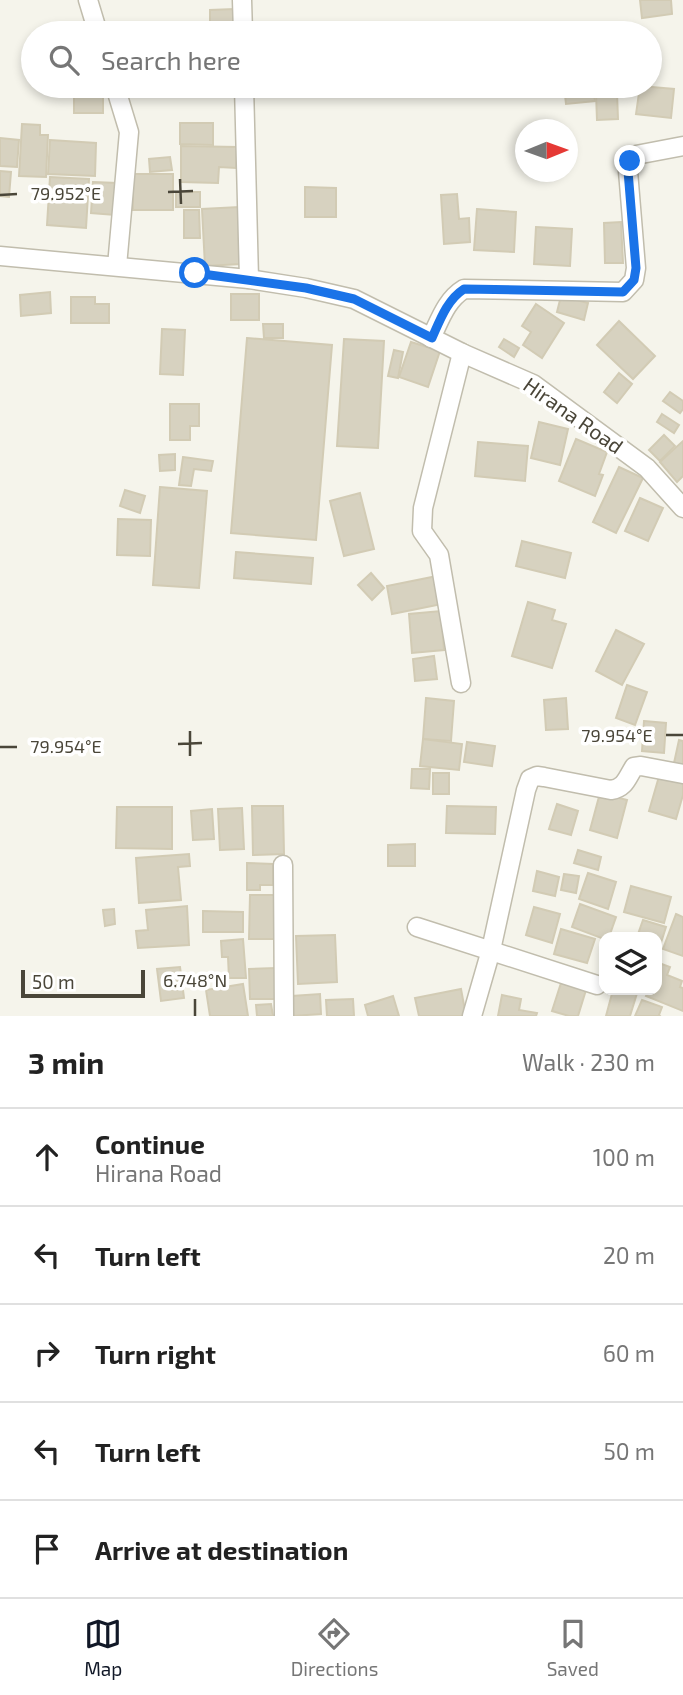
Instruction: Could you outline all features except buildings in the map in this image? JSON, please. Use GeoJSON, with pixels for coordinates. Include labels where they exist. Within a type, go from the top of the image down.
{"type":"FeatureCollection","features":[{"type":"Feature","properties":{"kind":"street"},"geometry":{"type":"LineString","coordinates":[[88,0],[95,21]]}},
{"type":"Feature","properties":{"kind":"street"},"geometry":{"type":"LineString","coordinates":[[242,0],[243,21]]}},
{"type":"Feature","properties":{"kind":"street"},"geometry":{"type":"LineString","coordinates":[[117,266],[129,132],[119,98]]}},
{"type":"Feature","properties":{"kind":"street"},"geometry":{"type":"LineString","coordinates":[[244,98],[249,279]]}},
{"type":"Feature","properties":{"kind":"street"},"geometry":{"type":"LineString","coordinates":[[432,338],[449,303],[464,289],[623,292],[634,280],[636,268],[628,171],[630,161],[636,155],[683,146]]}},
{"type":"Feature","properties":{"kind":"street","name":"Hirana Road"},"geometry":{"type":"LineString","coordinates":[[0,256],[249,279],[354,299],[462,353],[533,384],[646,468],[683,508]]}},
{"type":"Feature","properties":{"kind":"street"},"geometry":{"type":"LineString","coordinates":[[461,683],[439,555],[422,531],[423,508],[462,353]]}},
{"type":"Feature","properties":{"kind":"street"},"geometry":{"type":"LineString","coordinates":[[472,1016],[491,950],[530,779],[537,776],[611,790],[624,786],[634,767],[683,774]]}},
{"type":"Feature","properties":{"kind":"street"},"geometry":{"type":"LineString","coordinates":[[283,865],[284,1016]]}},
{"type":"Feature","properties":{"kind":"street"},"geometry":{"type":"LineString","coordinates":[[417,927],[597,985]]}},
{"type":"Feature","properties":{"kind":"route"},"geometry":{"type":"LineString","coordinates":[[195,273],[306,288],[354,299],[432,338],[449,303],[464,289],[623,292],[634,280],[636,268],[628,171],[630,161]]}}]}
